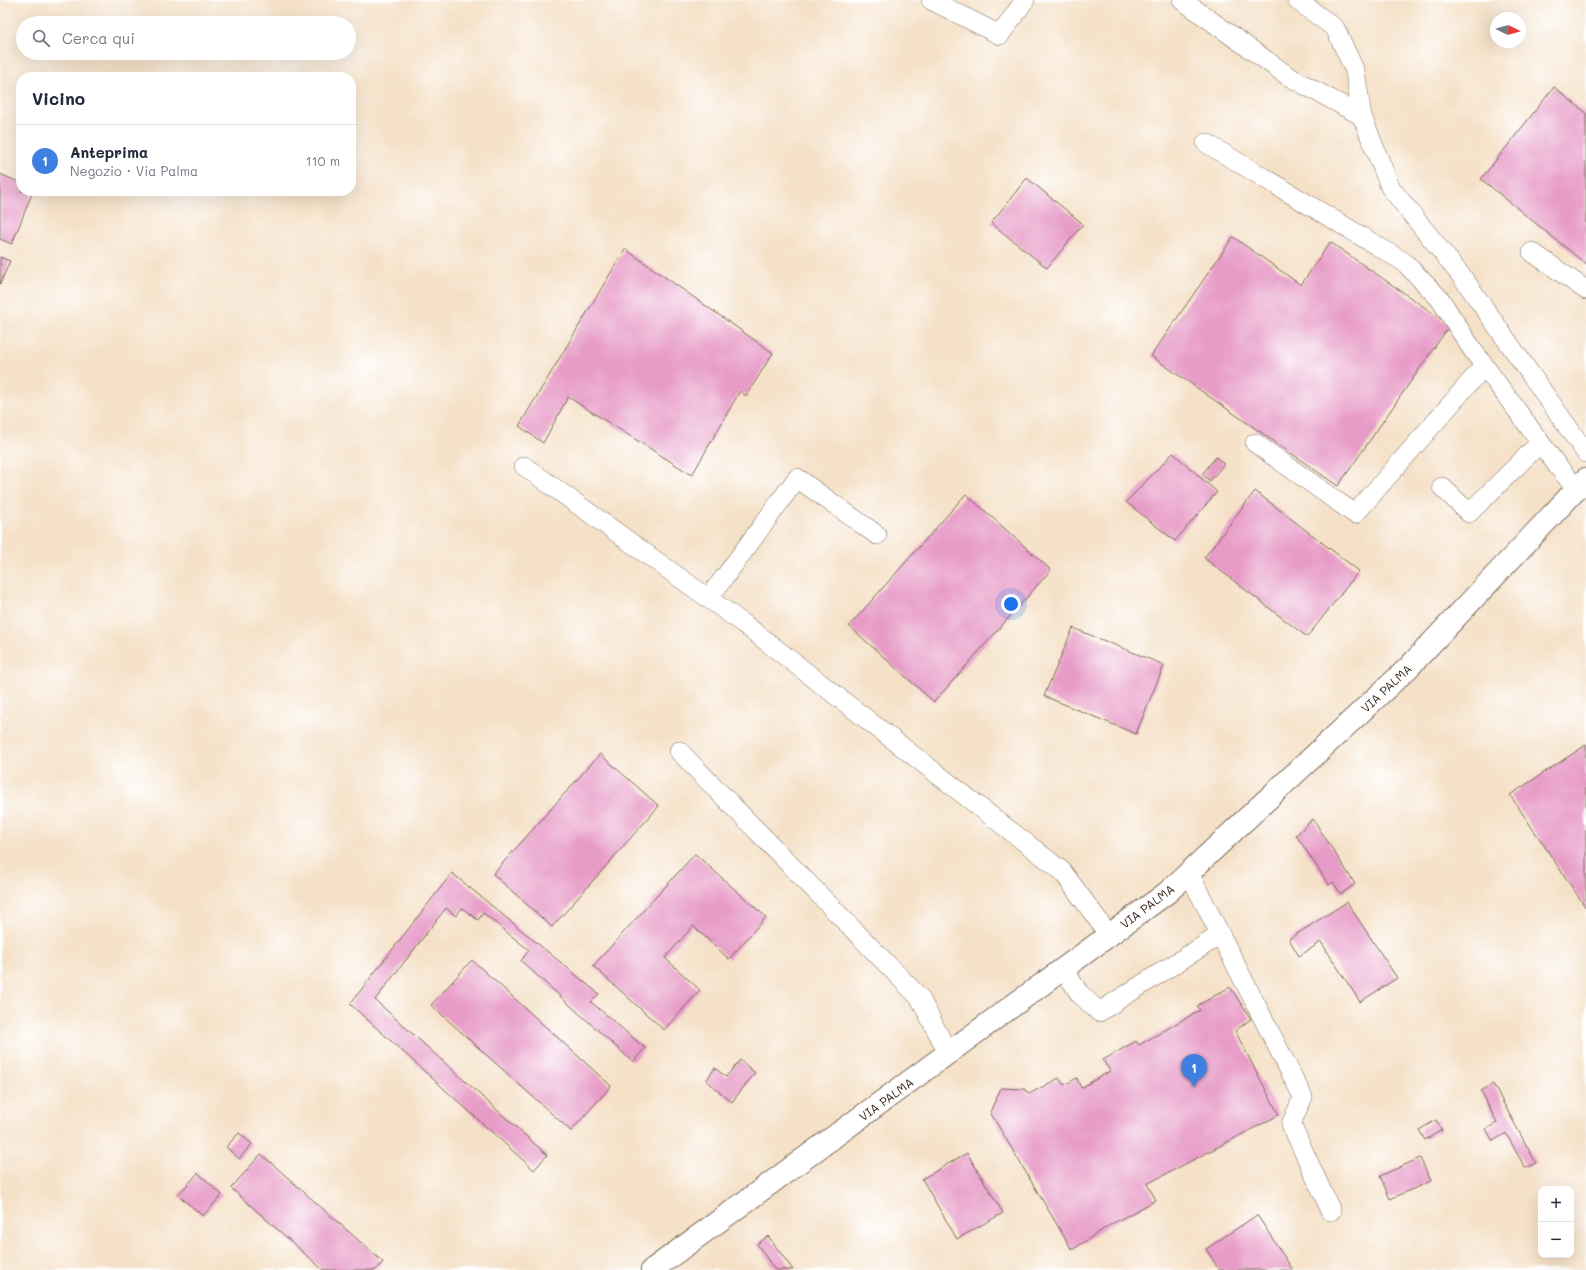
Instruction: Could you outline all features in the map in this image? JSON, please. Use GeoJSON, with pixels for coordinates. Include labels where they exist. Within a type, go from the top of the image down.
{"type":"FeatureCollection","features":[{"type":"Feature","properties":{"kind":"main road","name":"VIA PALMA"},"geometry":{"type":"LineString","coordinates":[[652,1270],[1168,892],[1408,668],[1581,484]]}},
{"type":"Feature","properties":{"kind":"lane"},"geometry":{"type":"LineString","coordinates":[[931,0],[1000,35],[1025,0]]}},
{"type":"Feature","properties":{"kind":"lane"},"geometry":{"type":"LineString","coordinates":[[1182,0],[1288,76],[1362,116]]}},
{"type":"Feature","properties":{"kind":"lane"},"geometry":{"type":"LineString","coordinates":[[1297,0],[1335,28],[1355,70],[1362,116],[1390,187],[1463,278],[1586,453]]}},
{"type":"Feature","properties":{"kind":"lane"},"geometry":{"type":"LineString","coordinates":[[1206,143],[1404,262],[1440,299],[1472,349],[1559,468],[1581,484]]}},
{"type":"Feature","properties":{"kind":"lane"},"geometry":{"type":"LineString","coordinates":[[1532,252],[1586,290]]}},
{"type":"Feature","properties":{"kind":"lane"},"geometry":{"type":"LineString","coordinates":[[1255,443],[1355,514],[1484,366]]}},
{"type":"Feature","properties":{"kind":"lane"},"geometry":{"type":"LineString","coordinates":[[1442,487],[1469,513],[1540,443]]}},
{"type":"Feature","properties":{"kind":"lane"},"geometry":{"type":"LineString","coordinates":[[524,466],[744,624],[1062,871],[1109,935]]}},
{"type":"Feature","properties":{"kind":"lane"},"geometry":{"type":"LineString","coordinates":[[708,598],[797,478],[877,535]]}},
{"type":"Feature","properties":{"kind":"lane"},"geometry":{"type":"LineString","coordinates":[[678,751],[920,998],[948,1053]]}},
{"type":"Feature","properties":{"kind":"lane"},"geometry":{"type":"LineString","coordinates":[[1189,873],[1303,1097],[1291,1124],[1331,1211]]}},
{"type":"Feature","properties":{"kind":"lane"},"geometry":{"type":"LineString","coordinates":[[1063,968],[1079,993],[1099,1012],[1220,935]]}},
{"type":"Feature","properties":{"kind":"building"},"geometry":{"type":"Polygon","coordinates":[[[1554,87],[1586,113],[1586,264],[1481,179],[1554,87]]]}},
{"type":"Feature","properties":{"kind":"building"},"geometry":{"type":"Polygon","coordinates":[[[0,174],[16,181],[16,196],[31,196],[12,244],[0,239],[0,174]]]}},
{"type":"Feature","properties":{"kind":"building"},"geometry":{"type":"Polygon","coordinates":[[[1027,178],[1083,224],[1047,268],[991,223],[1027,178]]]}},
{"type":"Feature","properties":{"kind":"building"},"geometry":{"type":"Polygon","coordinates":[[[1233,237],[1301,285],[1330,242],[1450,325],[1338,486],[1151,356],[1233,237]]]}},
{"type":"Feature","properties":{"kind":"building"},"geometry":{"type":"Polygon","coordinates":[[[625,249],[773,353],[746,396],[740,391],[692,475],[568,397],[543,443],[519,426],[625,249]]]}},
{"type":"Feature","properties":{"kind":"building"},"geometry":{"type":"Polygon","coordinates":[[[0,257],[10,261],[0,284],[0,257]]]}},
{"type":"Feature","properties":{"kind":"building"},"geometry":{"type":"Polygon","coordinates":[[[1173,453],[1217,492],[1175,541],[1126,502],[1173,453]]]}},
{"type":"Feature","properties":{"kind":"building"},"geometry":{"type":"Polygon","coordinates":[[[1216,457],[1224,464],[1210,481],[1202,474],[1216,457]]]}},
{"type":"Feature","properties":{"kind":"building"},"geometry":{"type":"Polygon","coordinates":[[[1255,491],[1359,571],[1307,637],[1204,558],[1255,491]]]}},
{"type":"Feature","properties":{"kind":"building"},"geometry":{"type":"Polygon","coordinates":[[[966,494],[1051,570],[934,702],[849,626],[966,494]]]}},
{"type":"Feature","properties":{"kind":"building"},"geometry":{"type":"Polygon","coordinates":[[[1073,628],[1164,665],[1136,734],[1044,696],[1073,628]]]}},
{"type":"Feature","properties":{"kind":"building"},"geometry":{"type":"Polygon","coordinates":[[[1586,745],[1586,908],[1510,795],[1586,745]]]}},
{"type":"Feature","properties":{"kind":"building"},"geometry":{"type":"Polygon","coordinates":[[[600,754],[659,806],[552,927],[493,874],[600,754]]]}},
{"type":"Feature","properties":{"kind":"building"},"geometry":{"type":"Polygon","coordinates":[[[1313,819],[1355,884],[1341,894],[1333,882],[1329,885],[1296,835],[1313,819]]]}},
{"type":"Feature","properties":{"kind":"building"},"geometry":{"type":"Polygon","coordinates":[[[695,854],[766,917],[729,959],[693,926],[665,958],[700,990],[664,1030],[593,966],[695,854]]]}},
{"type":"Feature","properties":{"kind":"building"},"geometry":{"type":"Polygon","coordinates":[[[452,873],[599,994],[591,1002],[645,1048],[633,1062],[521,961],[529,950],[483,913],[478,920],[462,908],[456,916],[446,908],[375,1000],[547,1155],[534,1170],[350,1004],[452,873]]]}},
{"type":"Feature","properties":{"kind":"building"},"geometry":{"type":"Polygon","coordinates":[[[1347,902],[1397,978],[1360,1002],[1321,942],[1299,956],[1289,939],[1347,902]]]}},
{"type":"Feature","properties":{"kind":"building"},"geometry":{"type":"Polygon","coordinates":[[[472,960],[611,1086],[571,1131],[431,1005],[472,960]]]}},
{"type":"Feature","properties":{"kind":"building"},"geometry":{"type":"Polygon","coordinates":[[[1230,987],[1251,1019],[1235,1031],[1279,1115],[1147,1184],[1156,1200],[1108,1226],[1072,1250],[990,1112],[1001,1088],[1025,1089],[1029,1094],[1059,1078],[1064,1085],[1077,1078],[1081,1088],[1110,1071],[1103,1060],[1136,1041],[1139,1045],[1200,1010],[1197,1006],[1230,987]]]}},
{"type":"Feature","properties":{"kind":"building"},"geometry":{"type":"Polygon","coordinates":[[[740,1060],[755,1073],[732,1102],[706,1081],[715,1068],[726,1077],[740,1060]]]}},
{"type":"Feature","properties":{"kind":"building"},"geometry":{"type":"Polygon","coordinates":[[[1493,1084],[1536,1163],[1525,1168],[1506,1133],[1493,1141],[1486,1129],[1497,1123],[1481,1091],[1493,1084]]]}},
{"type":"Feature","properties":{"kind":"building"},"geometry":{"type":"Polygon","coordinates":[[[1436,1120],[1442,1130],[1425,1140],[1419,1130],[1436,1120]]]}},
{"type":"Feature","properties":{"kind":"building"},"geometry":{"type":"Polygon","coordinates":[[[239,1133],[252,1144],[239,1159],[226,1147],[239,1133]]]}},
{"type":"Feature","properties":{"kind":"building"},"geometry":{"type":"Polygon","coordinates":[[[967,1153],[1003,1213],[957,1239],[922,1179],[967,1153]]]}},
{"type":"Feature","properties":{"kind":"building"},"geometry":{"type":"Polygon","coordinates":[[[261,1154],[383,1262],[376,1270],[323,1270],[231,1188],[261,1154]]]}},
{"type":"Feature","properties":{"kind":"building"},"geometry":{"type":"Polygon","coordinates":[[[1420,1158],[1431,1181],[1390,1199],[1380,1176],[1420,1158]]]}},
{"type":"Feature","properties":{"kind":"building"},"geometry":{"type":"Polygon","coordinates":[[[198,1173],[222,1195],[203,1216],[178,1195],[198,1173]]]}},
{"type":"Feature","properties":{"kind":"building"},"geometry":{"type":"Polygon","coordinates":[[[1257,1215],[1293,1270],[1219,1270],[1206,1249],[1257,1215]]]}},
{"type":"Feature","properties":{"kind":"building"},"geometry":{"type":"Polygon","coordinates":[[[768,1236],[793,1270],[775,1270],[757,1244],[768,1236]]]}},
{"type":"Feature","properties":{"kind":"place","name":"Anteprima"},"geometry":{"type":"Point","coordinates":[1194,1087]}}]}
